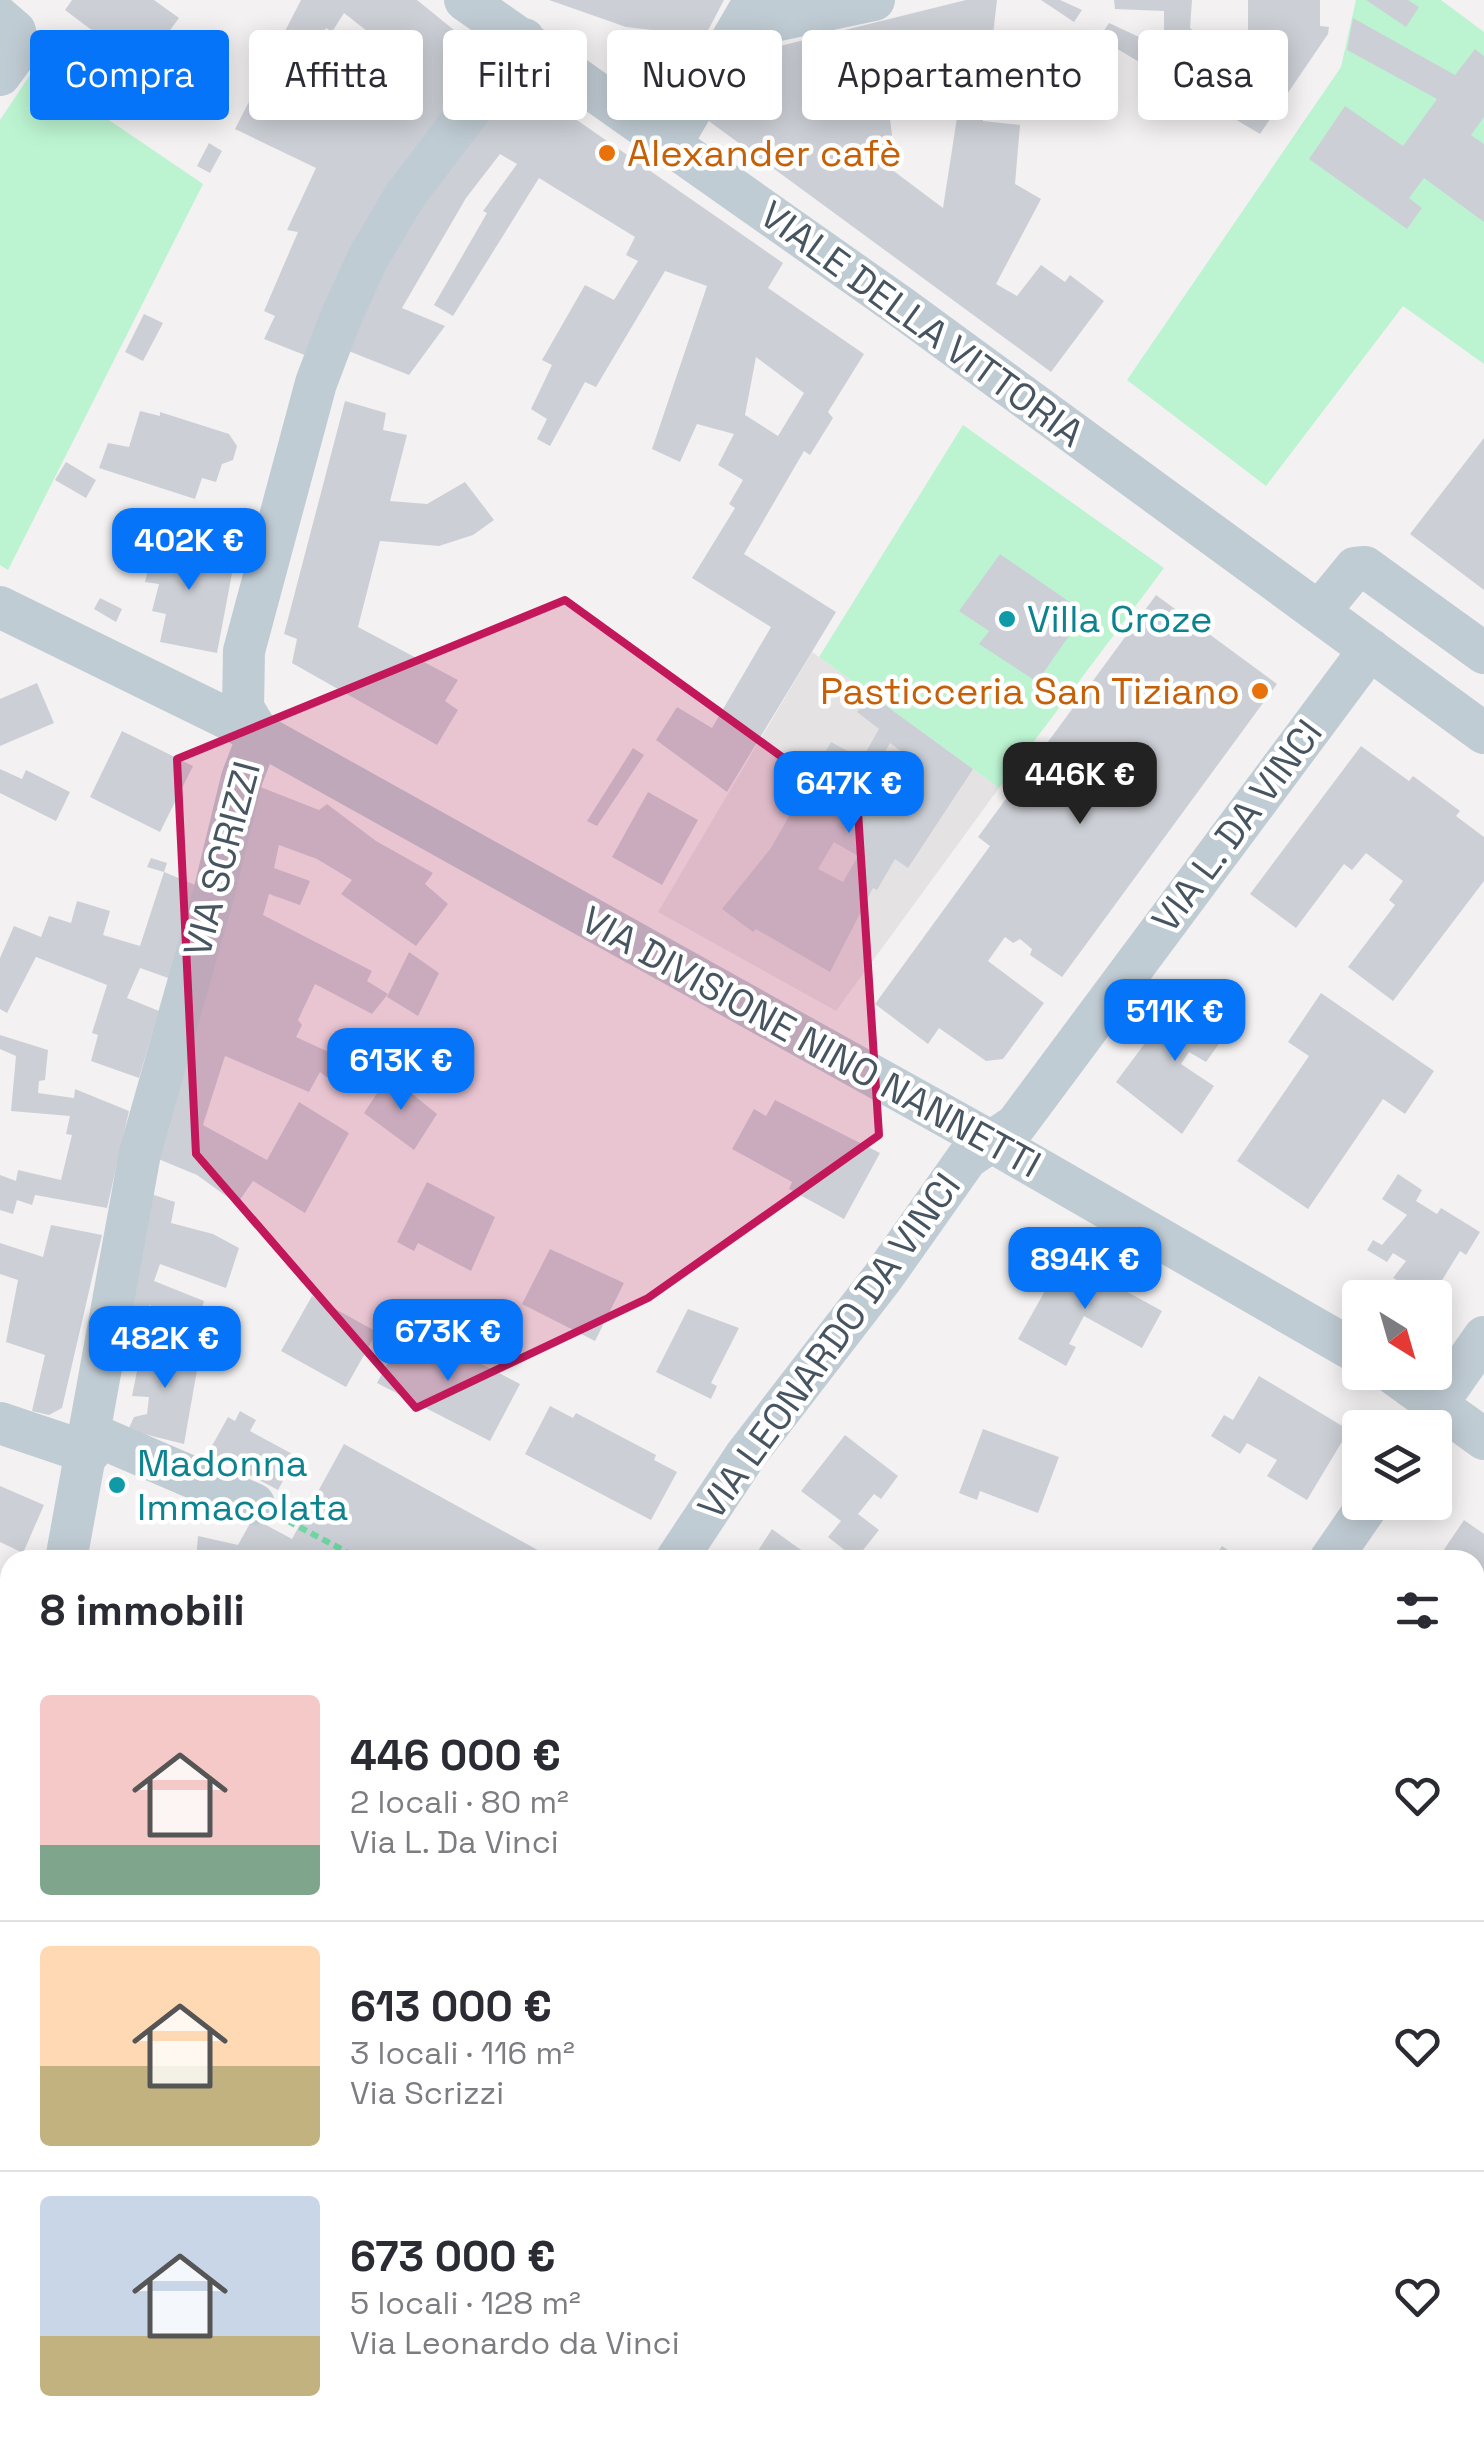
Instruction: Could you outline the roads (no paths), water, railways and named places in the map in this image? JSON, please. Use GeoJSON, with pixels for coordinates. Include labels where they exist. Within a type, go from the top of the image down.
{"type":"FeatureCollection","features":[{"type":"Feature","properties":{"kind":"street","name":"VIALE DELLA VITTORIA"},"geometry":{"type":"LineString","coordinates":[[464,0],[510,30]]}},
{"type":"Feature","properties":{"kind":"street"},"geometry":{"type":"LineString","coordinates":[[671,144],[748,14],[874,0]]}},
{"type":"Feature","properties":{"kind":"street","name":"VIALE DELLA VITTORIA"},"geometry":{"type":"LineString","coordinates":[[587,84],[1370,649],[1481,723]]}},
{"type":"Feature","properties":{"kind":"street","name":"VIA SCRIZZI"},"geometry":{"type":"LineString","coordinates":[[68,1550],[90,1443],[105,1322],[140,1153],[216,889],[248,758],[258,734],[243,708],[244,651],[316,383],[368,258],[404,197],[462,120]]}},
{"type":"Feature","properties":{"kind":"street"},"geometry":{"type":"LineString","coordinates":[[1319,612],[1355,568],[1364,567],[1484,653]]}},
{"type":"Feature","properties":{"kind":"street","name":"VIA DIVISIONE NINO NANNETTI"},"geometry":{"type":"LineString","coordinates":[[0,607],[258,734],[992,1142],[1342,1344]]}},
{"type":"Feature","properties":{"kind":"street","name":"VIA L. DA VINCI"},"geometry":{"type":"LineString","coordinates":[[992,1142],[1016,1125],[1370,649]]}},
{"type":"Feature","properties":{"kind":"street","name":"VIA LEONARDO DA VINCI"},"geometry":{"type":"LineString","coordinates":[[683,1550],[745,1456],[883,1277],[966,1158],[992,1142]]}},
{"type":"Feature","properties":{"kind":"street"},"geometry":{"type":"LineString","coordinates":[[1433,1410],[1484,1337]]}},
{"type":"Feature","properties":{"kind":"street"},"geometry":{"type":"LineString","coordinates":[[1407,1390],[1424,1410]]}},
{"type":"Feature","properties":{"kind":"street"},"geometry":{"type":"LineString","coordinates":[[0,1423],[90,1443],[254,1504]]}},
{"type":"Feature","properties":{"kind":"street"},"geometry":{"type":"LineString","coordinates":[[1452,1426],[1484,1439]]}},
{"type":"Feature","properties":{"kind":"street"},"geometry":{"type":"LineString","coordinates":[[1337,1550],[1358,1520]]}},
{"type":"Feature","properties":{"kind":"place","name":"Alexander cafè"},"geometry":{"type":"Point","coordinates":[607,153]}},
{"type":"Feature","properties":{"kind":"place","name":"Villa Croze"},"geometry":{"type":"Point","coordinates":[1007,619]}},
{"type":"Feature","properties":{"kind":"place","name":"Pasticceria San Tiziano"},"geometry":{"type":"Point","coordinates":[1260,691]}},
{"type":"Feature","properties":{"kind":"place","name":"Madonna Immacolata"},"geometry":{"type":"Point","coordinates":[117,1485]}}]}
